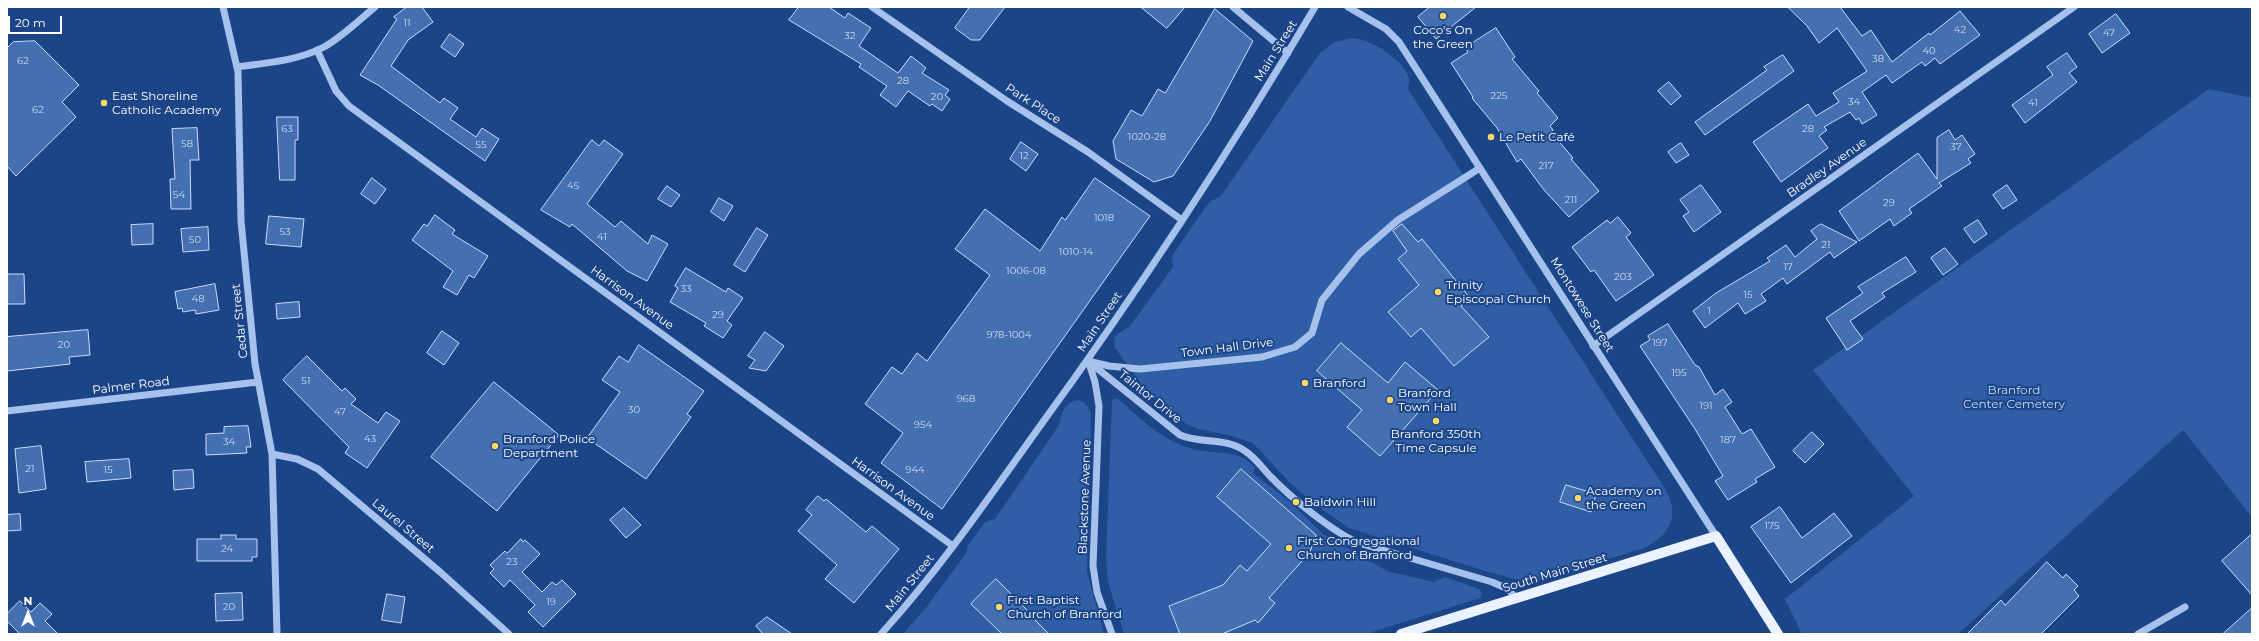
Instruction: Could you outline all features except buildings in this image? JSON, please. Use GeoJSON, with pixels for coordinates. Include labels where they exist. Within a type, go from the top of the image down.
{"type":"FeatureCollection","features":[{"type":"Feature","properties":{"kind":"main road","name":"South Main Street"},"geometry":{"type":"LineString","coordinates":[[1401,634],[1716,536]]}},
{"type":"Feature","properties":{"kind":"main road","name":"Montowese Street"},"geometry":{"type":"LineString","coordinates":[[1716,536],[1778,634]]}},
{"type":"Feature","properties":{"kind":"street","name":"Cedar Street"},"geometry":{"type":"LineString","coordinates":[[223,7],[237,67],[239,87],[241,220],[258,382],[272,454],[277,634]]}},
{"type":"Feature","properties":{"kind":"street"},"geometry":{"type":"LineString","coordinates":[[237,67],[289,59],[317,50],[338,37],[374,7]]}},
{"type":"Feature","properties":{"kind":"street","name":"Park Place"},"geometry":{"type":"LineString","coordinates":[[872,7],[1007,101],[1088,152],[1182,220]]}},
{"type":"Feature","properties":{"kind":"street"},"geometry":{"type":"LineString","coordinates":[[1233,7],[1288,53]]}},
{"type":"Feature","properties":{"kind":"street","name":"Main Street"},"geometry":{"type":"LineString","coordinates":[[881,634],[953,546],[1088,361],[1182,220],[1288,53],[1315,7]]}},
{"type":"Feature","properties":{"kind":"street","name":"Montowese Street"},"geometry":{"type":"LineString","coordinates":[[1348,7],[1395,36],[1716,536]]}},
{"type":"Feature","properties":{"kind":"street","name":"Bradley Avenue"},"geometry":{"type":"LineString","coordinates":[[1593,346],[2074,7]]}},
{"type":"Feature","properties":{"kind":"street","name":"Harrison Avenue"},"geometry":{"type":"LineString","coordinates":[[317,50],[336,91],[349,106],[953,546]]}},
{"type":"Feature","properties":{"kind":"street","name":"Town Hall Drive"},"geometry":{"type":"LineString","coordinates":[[1088,361],[1109,366],[1140,369],[1262,357],[1294,347],[1312,333],[1322,300],[1345,269],[1364,249],[1398,220],[1480,168]]}},
{"type":"Feature","properties":{"kind":"street","name":"Taintor Drive"},"geometry":{"type":"LineString","coordinates":[[1088,361],[1180,435],[1230,444],[1245,450],[1254,457],[1275,482],[1342,535],[1359,543],[1492,582],[1508,589],[1516,598]]}},
{"type":"Feature","properties":{"kind":"street","name":"Blackstone Avenue"},"geometry":{"type":"LineString","coordinates":[[1088,361],[1095,382],[1099,406],[1093,566],[1097,592],[1112,634]]}},
{"type":"Feature","properties":{"kind":"street","name":"Palmer Road"},"geometry":{"type":"LineString","coordinates":[[7,411],[258,382]]}},
{"type":"Feature","properties":{"kind":"street","name":"Laurel Street"},"geometry":{"type":"LineString","coordinates":[[272,454],[297,459],[318,469],[439,570],[509,634]]}},
{"type":"Feature","properties":{"kind":"street"},"geometry":{"type":"LineString","coordinates":[[2138,634],[2185,607]]}},
{"type":"Feature","properties":{"kind":"green space"},"geometry":{"type":"Polygon","coordinates":[[[1353,38],[1369,42],[1386,52],[1401,64],[1409,80],[1408,89],[1665,489],[1670,498],[1672,516],[1666,530],[1653,543],[1644,548],[1530,583],[1485,571],[1349,528],[1324,511],[1291,484],[1253,443],[1232,436],[1199,429],[1186,424],[1145,389],[1115,348],[1114,339],[1116,335],[1130,326],[1173,267],[1172,256],[1205,208],[1211,201],[1220,197],[1320,53],[1335,42],[1353,38]]]}},
{"type":"Feature","properties":{"kind":"green space","name":"Branford Center Cemetery"},"geometry":{"type":"Polygon","coordinates":[[[2209,89],[2252,98],[2252,517],[2183,430],[1958,634],[1802,634],[1785,599],[1914,496],[1813,370],[2209,89]]]}},
{"type":"Feature","properties":{"kind":"green space"},"geometry":{"type":"Polygon","coordinates":[[[1117,398],[1161,435],[1171,440],[1201,451],[1227,453],[1242,457],[1255,468],[1253,473],[1290,502],[1323,534],[1387,571],[1434,582],[1445,577],[1479,589],[1482,594],[1480,598],[1366,634],[1124,634],[1108,582],[1106,558],[1112,400],[1117,398]]]}},
{"type":"Feature","properties":{"kind":"green space"},"geometry":{"type":"Polygon","coordinates":[[[1079,400],[1085,403],[1091,413],[1087,572],[1104,634],[903,634],[925,609],[967,552],[967,547],[985,522],[995,519],[1059,425],[1064,409],[1070,403],[1079,400]]]}},
{"type":"Feature","properties":{"kind":"place","name":"Coco's On the Green"},"geometry":{"type":"Point","coordinates":[1443,16]}},
{"type":"Feature","properties":{"kind":"place","name":"East Shoreline Catholic Academy"},"geometry":{"type":"Point","coordinates":[104,103]}},
{"type":"Feature","properties":{"kind":"place","name":"Le Petit Café"},"geometry":{"type":"Point","coordinates":[1491,137]}},
{"type":"Feature","properties":{"kind":"place","name":"Trinity Episcopal Church"},"geometry":{"type":"Point","coordinates":[1438,292]}},
{"type":"Feature","properties":{"kind":"place","name":"Branford"},"geometry":{"type":"Point","coordinates":[1305,383]}},
{"type":"Feature","properties":{"kind":"place","name":"Branford Town Hall"},"geometry":{"type":"Point","coordinates":[1390,400]}},
{"type":"Feature","properties":{"kind":"place","name":"Branford 350th Time Capsule"},"geometry":{"type":"Point","coordinates":[1436,421]}},
{"type":"Feature","properties":{"kind":"place","name":"Branford Police Department"},"geometry":{"type":"Point","coordinates":[495,446]}},
{"type":"Feature","properties":{"kind":"place","name":"Academy on the Green"},"geometry":{"type":"Point","coordinates":[1578,498]}},
{"type":"Feature","properties":{"kind":"place","name":"Baldwin Hill"},"geometry":{"type":"Point","coordinates":[1296,502]}},
{"type":"Feature","properties":{"kind":"place","name":"First Congregational Church of Branford"},"geometry":{"type":"Point","coordinates":[1289,548]}},
{"type":"Feature","properties":{"kind":"place","name":"First Baptist Church of Branford"},"geometry":{"type":"Point","coordinates":[999,607]}}]}
